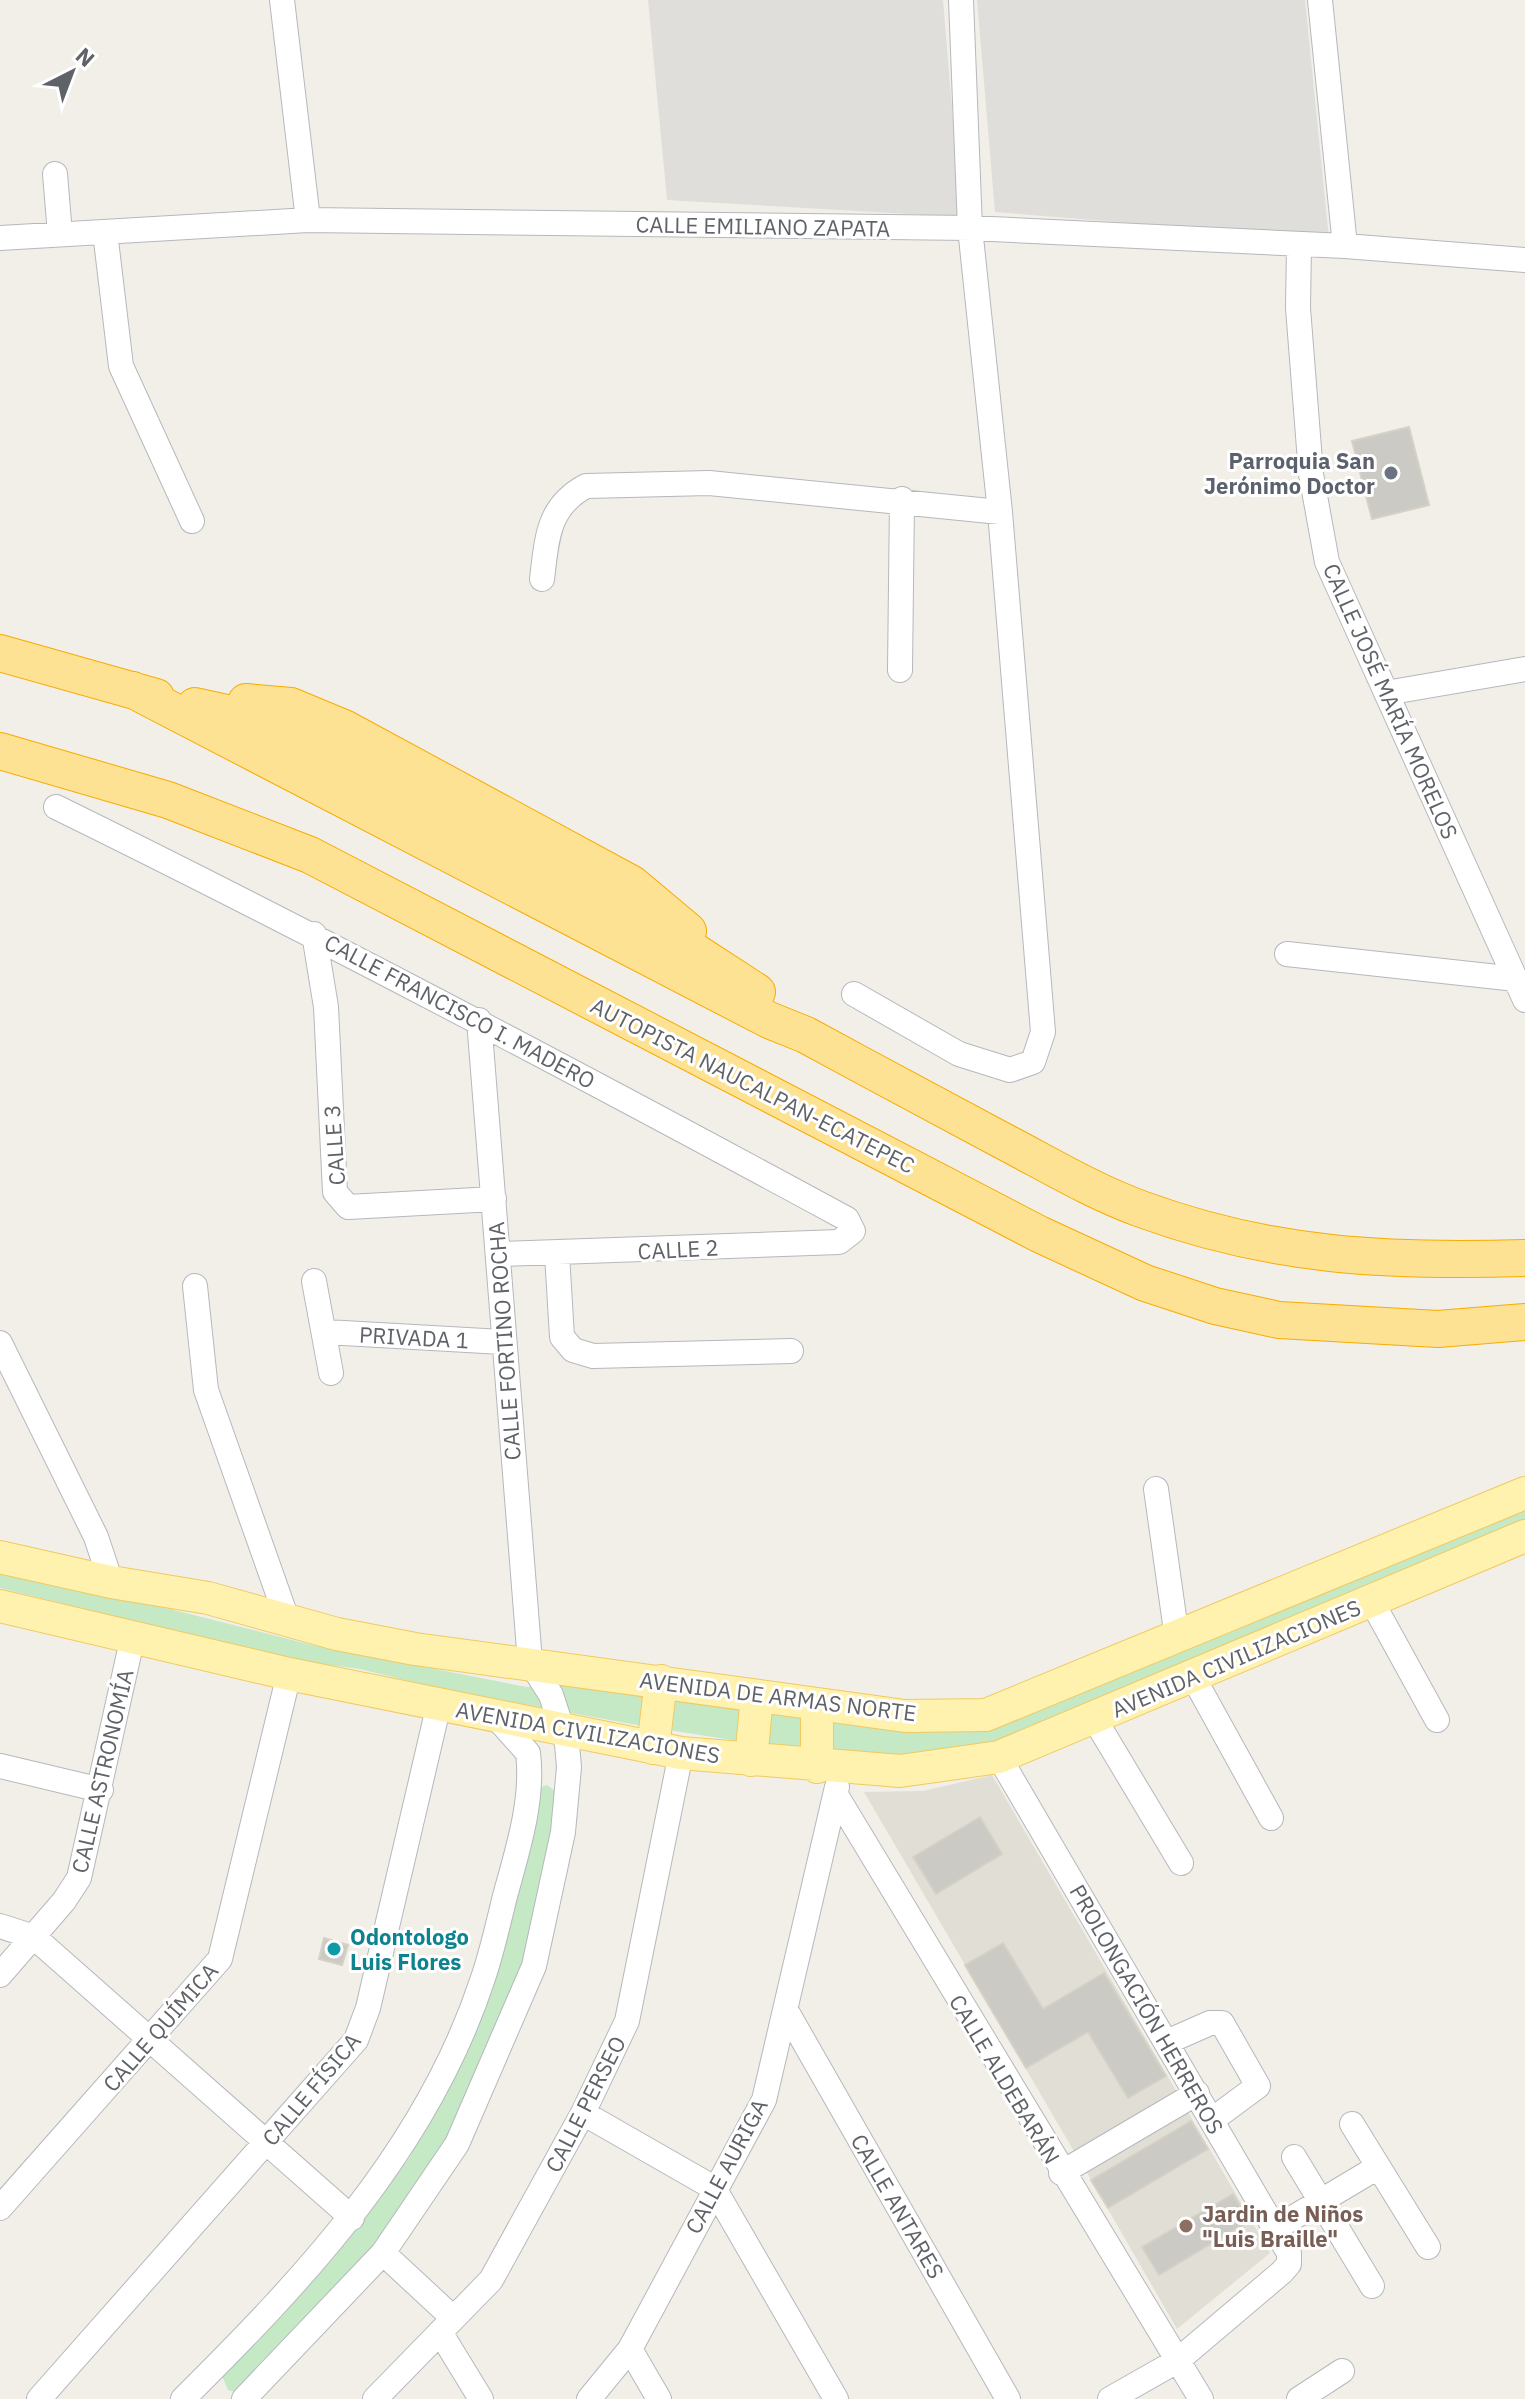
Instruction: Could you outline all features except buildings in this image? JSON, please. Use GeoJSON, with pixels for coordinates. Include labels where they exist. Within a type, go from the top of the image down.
{"type":"FeatureCollection","features":[{"type":"Feature","properties":{"kind":"highway"},"geometry":{"type":"LineString","coordinates":[[0,653],[179,703],[245,717],[331,756],[694,951],[746,983]]}},
{"type":"Feature","properties":{"kind":"highway"},"geometry":{"type":"LineString","coordinates":[[133,690],[291,706],[370,741],[632,884],[806,1035]]}},
{"type":"Feature","properties":{"kind":"highway"},"geometry":{"type":"LineString","coordinates":[[133,690],[700,985],[806,1035],[1070,1177],[1138,1208],[1179,1222],[1315,1253],[1412,1261],[1525,1258]]}},
{"type":"Feature","properties":{"kind":"highway"},"geometry":{"type":"LineString","coordinates":[[179,703],[324,769],[456,836],[762,1004],[806,1035]]}},
{"type":"Feature","properties":{"kind":"highway","name":"AUTOPISTA NAUCALPAN-ECATEPEC"},"geometry":{"type":"LineString","coordinates":[[0,751],[168,800],[310,855],[1039,1234],[1145,1283],[1215,1306],[1279,1320],[1438,1329],[1525,1322]]}},
{"type":"Feature","properties":{"kind":"main road","name":"AVENIDA DE ARMAS NORTE"},"geometry":{"type":"LineString","coordinates":[[0,1557],[111,1582],[208,1598],[337,1634],[415,1649],[530,1662],[905,1716],[986,1715],[1525,1493]]}},
{"type":"Feature","properties":{"kind":"main road","name":"AVENIDA CIVILIZACIONES"},"geometry":{"type":"LineString","coordinates":[[0,1606],[289,1674],[667,1750],[751,1760],[831,1777],[959,1766],[999,1757],[1525,1536]]}},
{"type":"Feature","properties":{"kind":"main road"},"geometry":{"type":"LineString","coordinates":[[1304,1583],[1321,1620]]}},
{"type":"Feature","properties":{"kind":"main road"},"geometry":{"type":"LineString","coordinates":[[661,1681],[667,1750]]}},
{"type":"Feature","properties":{"kind":"main road"},"geometry":{"type":"LineString","coordinates":[[751,1760],[757,1696]]}},
{"type":"Feature","properties":{"kind":"main road"},"geometry":{"type":"LineString","coordinates":[[817,1705],[831,1777]]}},
{"type":"Feature","properties":{"kind":"main road"},"geometry":{"type":"LineString","coordinates":[[958,1715],[959,1766]]}},
{"type":"Feature","properties":{"kind":"street"},"geometry":{"type":"LineString","coordinates":[[282,0],[308,220]]}},
{"type":"Feature","properties":{"kind":"street"},"geometry":{"type":"LineString","coordinates":[[854,994],[959,1054],[1010,1070],[1033,1062],[1043,1032],[1000,512],[970,228],[961,0]]}},
{"type":"Feature","properties":{"kind":"street"},"geometry":{"type":"LineString","coordinates":[[1320,0],[1345,246]]}},
{"type":"Feature","properties":{"kind":"street"},"geometry":{"type":"LineString","coordinates":[[55,174],[60,234]]}},
{"type":"Feature","properties":{"kind":"street","name":"CALLE EMILIANO ZAPATA"},"geometry":{"type":"LineString","coordinates":[[0,238],[308,220],[970,228],[1345,246],[1525,260]]}},
{"type":"Feature","properties":{"kind":"street"},"geometry":{"type":"LineString","coordinates":[[105,232],[106,262],[121,366],[192,521]]}},
{"type":"Feature","properties":{"kind":"street","name":"CALLE JOSÉ MARÍA MORELOS"},"geometry":{"type":"LineString","coordinates":[[1299,246],[1298,308],[1311,474],[1327,562],[1520,989]]}},
{"type":"Feature","properties":{"kind":"street"},"geometry":{"type":"LineString","coordinates":[[542,579],[548,526],[570,495],[586,486],[709,483],[902,499],[1000,512]]}},
{"type":"Feature","properties":{"kind":"street"},"geometry":{"type":"LineString","coordinates":[[900,670],[902,499]]}},
{"type":"Feature","properties":{"kind":"street"},"geometry":{"type":"LineString","coordinates":[[1386,693],[1525,669]]}},
{"type":"Feature","properties":{"kind":"street","name":"CALLE FRANCISCO I. MADERO"},"geometry":{"type":"LineString","coordinates":[[56,807],[314,934],[479,1020],[847,1219],[853,1231]]}},
{"type":"Feature","properties":{"kind":"street","name":"CALLE 3"},"geometry":{"type":"LineString","coordinates":[[314,934],[326,1007],[335,1192],[348,1207],[494,1199]]}},
{"type":"Feature","properties":{"kind":"street"},"geometry":{"type":"LineString","coordinates":[[1287,954],[1520,989]]}},
{"type":"Feature","properties":{"kind":"street","name":"CALLE FORTINO ROCHA"},"geometry":{"type":"LineString","coordinates":[[479,1020],[502,1342],[530,1662]]}},
{"type":"Feature","properties":{"kind":"street","name":"CALLE 2"},"geometry":{"type":"LineString","coordinates":[[498,1254],[839,1242],[853,1231]]}},
{"type":"Feature","properties":{"kind":"street"},"geometry":{"type":"LineString","coordinates":[[557,1254],[562,1337],[573,1350],[593,1356],[791,1351]]}},
{"type":"Feature","properties":{"kind":"street","name":"PRIVADA 1"},"geometry":{"type":"LineString","coordinates":[[314,1281],[326,1332],[331,1373]]}},
{"type":"Feature","properties":{"kind":"street"},"geometry":{"type":"LineString","coordinates":[[195,1286],[206,1390],[287,1619]]}},
{"type":"Feature","properties":{"kind":"street","name":"PRIVADA 1"},"geometry":{"type":"LineString","coordinates":[[326,1332],[502,1342]]}},
{"type":"Feature","properties":{"kind":"street"},"geometry":{"type":"LineString","coordinates":[[0,1343],[96,1537],[111,1582]]}},
{"type":"Feature","properties":{"kind":"street"},"geometry":{"type":"LineString","coordinates":[[1156,1489],[1177,1638]]}},
{"type":"Feature","properties":{"kind":"street"},"geometry":{"type":"LineString","coordinates":[[1371,1600],[1437,1720]]}},
{"type":"Feature","properties":{"kind":"street","name":"CALLE ASTRONOMÍA"},"geometry":{"type":"LineString","coordinates":[[0,1975],[79,1878],[133,1636]]}},
{"type":"Feature","properties":{"kind":"street"},"geometry":{"type":"LineString","coordinates":[[244,2399],[383,2253],[457,2144],[534,1966],[567,1794],[569,1767],[551,1695],[530,1662]]}},
{"type":"Feature","properties":{"kind":"street","name":"CALLE QUÍMICA"},"geometry":{"type":"LineString","coordinates":[[0,2208],[220,1959],[289,1674]]}},
{"type":"Feature","properties":{"kind":"street"},"geometry":{"type":"LineString","coordinates":[[1192,1675],[1271,1818]]}},
{"type":"Feature","properties":{"kind":"street","name":"CALLE FÍSICA"},"geometry":{"type":"LineString","coordinates":[[39,2399],[356,2040],[365,2021],[439,1704]]}},
{"type":"Feature","properties":{"kind":"street"},"geometry":{"type":"LineString","coordinates":[[198,2394],[352,2218],[408,2137],[483,1980],[514,1863],[528,1786],[528,1753],[495,1716]]}},
{"type":"Feature","properties":{"kind":"street"},"geometry":{"type":"LineString","coordinates":[[1094,1718],[1181,1863]]}},
{"type":"Feature","properties":{"kind":"street","name":"CALLE PERSEO"},"geometry":{"type":"LineString","coordinates":[[375,2399],[491,2280],[583,2113],[627,2021],[667,1750]]}},
{"type":"Feature","properties":{"kind":"street","name":"PROLONGACIÓN HERREROS"},"geometry":{"type":"LineString","coordinates":[[999,1757],[1289,2253],[1289,2264],[1177,2361]]}},
{"type":"Feature","properties":{"kind":"street"},"geometry":{"type":"LineString","coordinates":[[0,1766],[101,1790]]}},
{"type":"Feature","properties":{"kind":"street","name":"CALLE AURIGA"},"geometry":{"type":"LineString","coordinates":[[589,2399],[630,2349],[764,2100],[787,2012],[831,1777]]}},
{"type":"Feature","properties":{"kind":"street","name":"CALLE ALDEBARÁN"},"geometry":{"type":"LineString","coordinates":[[831,1777],[1061,2173],[1201,2399]]}},
{"type":"Feature","properties":{"kind":"street"},"geometry":{"type":"LineString","coordinates":[[0,1926],[34,1937],[352,2218]]}},
{"type":"Feature","properties":{"kind":"street","name":"CALLE ANTARES"},"geometry":{"type":"LineString","coordinates":[[787,2012],[1008,2399]]}},
{"type":"Feature","properties":{"kind":"street"},"geometry":{"type":"LineString","coordinates":[[1167,2042],[1210,2023],[1222,2023],[1258,2086],[1212,2120]]}},
{"type":"Feature","properties":{"kind":"street"},"geometry":{"type":"LineString","coordinates":[[1061,2173],[1197,2093]]}},
{"type":"Feature","properties":{"kind":"street"},"geometry":{"type":"LineString","coordinates":[[583,2113],[714,2188],[836,2399]]}},
{"type":"Feature","properties":{"kind":"street"},"geometry":{"type":"LineString","coordinates":[[1352,2124],[1428,2247]]}},
{"type":"Feature","properties":{"kind":"street"},"geometry":{"type":"LineString","coordinates":[[1294,2157],[1372,2286]]}},
{"type":"Feature","properties":{"kind":"street"},"geometry":{"type":"LineString","coordinates":[[1274,2229],[1378,2167]]}},
{"type":"Feature","properties":{"kind":"street"},"geometry":{"type":"LineString","coordinates":[[383,2253],[447,2325],[481,2399]]}},
{"type":"Feature","properties":{"kind":"street"},"geometry":{"type":"LineString","coordinates":[[630,2349],[659,2399]]}},
{"type":"Feature","properties":{"kind":"street"},"geometry":{"type":"LineString","coordinates":[[1110,2399],[1177,2361]]}},
{"type":"Feature","properties":{"kind":"street"},"geometry":{"type":"LineString","coordinates":[[1299,2399],[1342,2371]]}},
{"type":"Feature","properties":{"kind":"shaded area"},"geometry":{"type":"Polygon","coordinates":[[[648,0],[943,0],[961,217],[667,200],[648,0]]]}},
{"type":"Feature","properties":{"kind":"shaded area"},"geometry":{"type":"Polygon","coordinates":[[[977,0],[1305,0],[1329,239],[995,212],[977,0]]]}},
{"type":"Feature","properties":{"kind":"shaded area"},"geometry":{"type":"Polygon","coordinates":[[[992,1775],[1178,2094],[1075,2153],[864,1792],[923,1791],[992,1775]]]}},
{"type":"Feature","properties":{"kind":"shaded area","name":"Jardin de Niños \"Luis Braille\""},"geometry":{"type":"Polygon","coordinates":[[[1188,2112],[1270,2253],[1177,2329],[1086,2171],[1188,2112]]]}},
{"type":"Feature","properties":{"kind":"green space"},"geometry":{"type":"Polygon","coordinates":[[[1525,1504],[1525,1523],[993,1750],[912,1757],[777,1747],[446,1690],[360,1669],[293,1660],[0,1588],[0,1571],[130,1599],[308,1644],[526,1687],[600,1681],[910,1726],[1525,1504]]]}},
{"type":"Feature","properties":{"kind":"green space"},"geometry":{"type":"Polygon","coordinates":[[[547,1785],[559,1794],[525,1966],[451,2139],[398,2218],[239,2393],[228,2390],[222,2376],[330,2262],[410,2157],[492,1992],[541,1787],[547,1785]]]}},
{"type":"Feature","properties":{"kind":"place","name":"Parroquia San Jerónimo Doctor"},"geometry":{"type":"Point","coordinates":[1391,473]}},
{"type":"Feature","properties":{"kind":"place","name":"Odontologo Luis Flores"},"geometry":{"type":"Point","coordinates":[334,1949]}},
{"type":"Feature","properties":{"kind":"place","name":"Jardin de Niños \"Luis Braille\""},"geometry":{"type":"Point","coordinates":[1186,2226]}}]}
